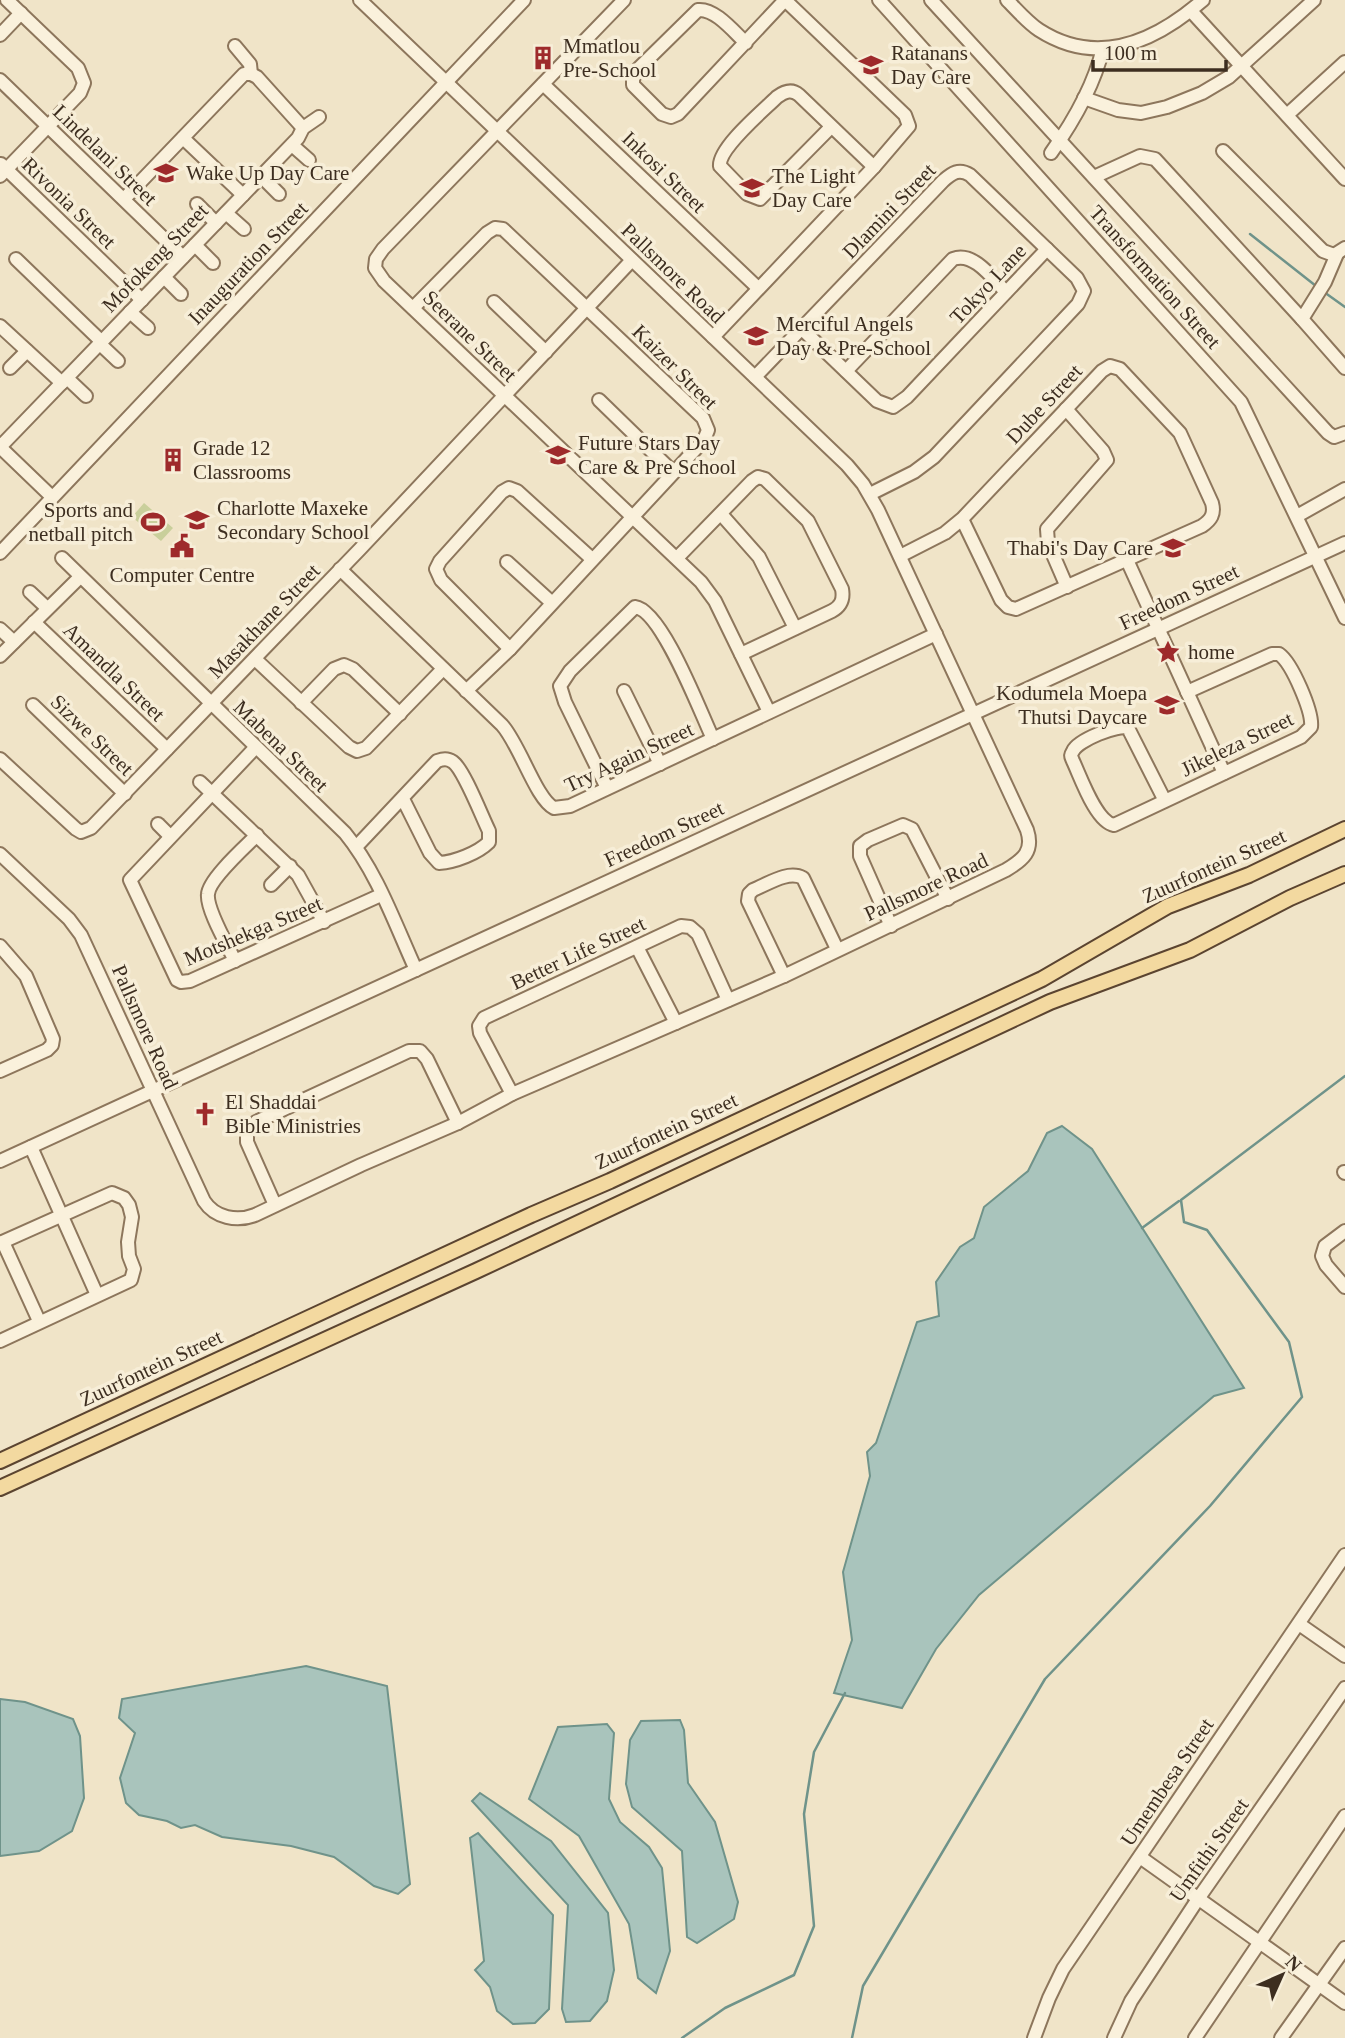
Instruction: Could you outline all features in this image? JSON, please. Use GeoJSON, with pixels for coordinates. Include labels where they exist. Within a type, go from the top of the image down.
{"type":"FeatureCollection","features":[{"type":"Feature","properties":{"kind":"main road","name":"Zuurfontein Street"},"geometry":{"type":"LineString","coordinates":[[0,1461],[1042,979],[1158,911],[1249,875],[1345,829]]}},
{"type":"Feature","properties":{"kind":"main road"},"geometry":{"type":"LineString","coordinates":[[0,1488],[476,1271],[1049,1002],[1190,950],[1276,905],[1345,874]]}},
{"type":"Feature","properties":{"kind":"street"},"geometry":{"type":"LineString","coordinates":[[2,170],[79,93],[84,83],[78,68],[7,0]]}},
{"type":"Feature","properties":{"kind":"street","name":"Pallsmore Road"},"geometry":{"type":"LineString","coordinates":[[0,853],[69,919],[81,935],[204,1201],[212,1211],[239,1219],[255,1215],[458,1122],[512,1094],[784,976],[1015,865],[1026,855],[1030,845],[1027,830],[870,494],[847,465],[360,0]]}},
{"type":"Feature","properties":{"kind":"street","name":"Inauguration Street"},"geometry":{"type":"LineString","coordinates":[[0,553],[524,0]]}},
{"type":"Feature","properties":{"kind":"street","name":"Seerane Street"},"geometry":{"type":"LineString","coordinates":[[624,0],[376,258],[375,268],[413,308],[633,515],[709,591],[769,712]]}},
{"type":"Feature","properties":{"kind":"street"},"geometry":{"type":"LineString","coordinates":[[713,337],[907,131],[909,120],[785,0],[746,43],[682,111],[667,117],[638,92],[634,85],[633,79],[638,69],[698,9],[707,10],[746,43]]}},
{"type":"Feature","properties":{"kind":"street","name":"Transformation Street"},"geometry":{"type":"LineString","coordinates":[[879,0],[1233,392],[1247,412],[1345,618]]}},
{"type":"Feature","properties":{"kind":"street"},"geometry":{"type":"LineString","coordinates":[[931,0],[1328,433],[1335,437],[1345,433]]}},
{"type":"Feature","properties":{"kind":"street"},"geometry":{"type":"LineString","coordinates":[[1007,0],[1031,24],[1049,35],[1075,45],[1103,48],[1120,47],[1143,40],[1166,28],[1203,0]]}},
{"type":"Feature","properties":{"kind":"street"},"geometry":{"type":"LineString","coordinates":[[1084,98],[1130,112],[1154,110],[1212,88],[1241,66],[1314,0]]}},
{"type":"Feature","properties":{"kind":"street"},"geometry":{"type":"LineString","coordinates":[[1191,11],[1345,178]]}},
{"type":"Feature","properties":{"kind":"street"},"geometry":{"type":"LineString","coordinates":[[0,35],[21,13]]}},
{"type":"Feature","properties":{"kind":"street"},"geometry":{"type":"LineString","coordinates":[[235,46],[250,64],[250,74]]}},
{"type":"Feature","properties":{"kind":"street"},"geometry":{"type":"LineString","coordinates":[[1051,153],[1084,98],[1098,68],[1103,48]]}},
{"type":"Feature","properties":{"kind":"street"},"geometry":{"type":"LineString","coordinates":[[1287,116],[1345,62]]}},
{"type":"Feature","properties":{"kind":"street"},"geometry":{"type":"LineString","coordinates":[[124,199],[240,77],[250,74],[257,77],[303,128],[318,117]]}},
{"type":"Feature","properties":{"kind":"street","name":"Lindelani Street"},"geometry":{"type":"LineString","coordinates":[[0,80],[183,257]]}},
{"type":"Feature","properties":{"kind":"street","name":"Inkosi Street"},"geometry":{"type":"LineString","coordinates":[[543,84],[758,288]]}},
{"type":"Feature","properties":{"kind":"street"},"geometry":{"type":"LineString","coordinates":[[831,127],[760,199],[747,194],[720,166],[719,159],[726,149],[777,97],[785,92],[796,92],[874,167]]}},
{"type":"Feature","properties":{"kind":"street","name":"Mofokeng Street"},"geometry":{"type":"LineString","coordinates":[[0,447],[292,145],[303,128]]}},
{"type":"Feature","properties":{"kind":"street"},"geometry":{"type":"LineString","coordinates":[[183,138],[243,195]]}},
{"type":"Feature","properties":{"kind":"street"},"geometry":{"type":"LineString","coordinates":[[292,145],[309,160]]}},
{"type":"Feature","properties":{"kind":"street"},"geometry":{"type":"LineString","coordinates":[[1223,151],[1320,248],[1329,254],[1341,251]]}},
{"type":"Feature","properties":{"kind":"street"},"geometry":{"type":"LineString","coordinates":[[1094,177],[1140,156],[1155,159],[1345,368]]}},
{"type":"Feature","properties":{"kind":"street"},"geometry":{"type":"LineString","coordinates":[[1334,166],[1345,156]]}},
{"type":"Feature","properties":{"kind":"street","name":"Rivonia Street"},"geometry":{"type":"LineString","coordinates":[[2,170],[142,300]]}},
{"type":"Feature","properties":{"kind":"street","name":"Dlamini Street"},"geometry":{"type":"LineString","coordinates":[[755,377],[943,181],[955,172],[962,171],[970,175],[1077,278],[1084,291],[1078,304],[944,447],[914,472],[870,494]]}},
{"type":"Feature","properties":{"kind":"street"},"geometry":{"type":"LineString","coordinates":[[261,176],[279,194]]}},
{"type":"Feature","properties":{"kind":"street"},"geometry":{"type":"LineString","coordinates":[[197,204],[216,223]]}},
{"type":"Feature","properties":{"kind":"street"},"geometry":{"type":"LineString","coordinates":[[226,213],[244,229]]}},
{"type":"Feature","properties":{"kind":"street","name":"Kaizer Street"},"geometry":{"type":"LineString","coordinates":[[413,308],[487,233],[495,228],[503,229],[706,422],[708,430],[706,436],[510,649],[466,691]]}},
{"type":"Feature","properties":{"kind":"street"},"geometry":{"type":"LineString","coordinates":[[195,245],[213,262]]}},
{"type":"Feature","properties":{"kind":"street","name":"Tokyo Lane"},"geometry":{"type":"LineString","coordinates":[[802,330],[877,401],[888,406],[898,405],[1047,249]]}},
{"type":"Feature","properties":{"kind":"street"},"geometry":{"type":"LineString","coordinates":[[1301,319],[1341,251]]}},
{"type":"Feature","properties":{"kind":"street"},"geometry":{"type":"LineString","coordinates":[[846,371],[953,259],[963,257],[972,260],[1006,292]]}},
{"type":"Feature","properties":{"kind":"street"},"geometry":{"type":"LineString","coordinates":[[16,259],[117,361]]}},
{"type":"Feature","properties":{"kind":"street","name":"Masakhane Street"},"geometry":{"type":"LineString","coordinates":[[0,759],[81,832],[91,828],[255,659],[632,260]]}},
{"type":"Feature","properties":{"kind":"street"},"geometry":{"type":"LineString","coordinates":[[164,277],[181,294]]}},
{"type":"Feature","properties":{"kind":"street"},"geometry":{"type":"LineString","coordinates":[[494,302],[546,352]]}},
{"type":"Feature","properties":{"kind":"street"},"geometry":{"type":"LineString","coordinates":[[130,312],[148,328]]}},
{"type":"Feature","properties":{"kind":"street"},"geometry":{"type":"LineString","coordinates":[[0,326],[27,351],[86,396]]}},
{"type":"Feature","properties":{"kind":"street"},"geometry":{"type":"LineString","coordinates":[[10,368],[27,351]]}},
{"type":"Feature","properties":{"kind":"street","name":"Dube Street"},"geometry":{"type":"LineString","coordinates":[[900,556],[938,537],[962,519],[1105,369],[1113,366],[1120,369],[1180,433],[1212,503],[1213,512],[1202,526],[1127,560]]}},
{"type":"Feature","properties":{"kind":"street"},"geometry":{"type":"LineString","coordinates":[[599,400],[673,472]]}},
{"type":"Feature","properties":{"kind":"street"},"geometry":{"type":"LineString","coordinates":[[1066,409],[1103,451],[1107,460],[1047,529],[1048,543],[1067,587]]}},
{"type":"Feature","properties":{"kind":"street"},"geometry":{"type":"LineString","coordinates":[[0,447],[52,497]]}},
{"type":"Feature","properties":{"kind":"street"},"geometry":{"type":"LineString","coordinates":[[677,558],[752,481],[762,477],[808,521],[842,589],[843,600],[832,611],[741,654]]}},
{"type":"Feature","properties":{"kind":"street"},"geometry":{"type":"LineString","coordinates":[[510,649],[441,580],[436,569],[440,561],[502,492],[509,488],[517,491],[592,559]]}},
{"type":"Feature","properties":{"kind":"street"},"geometry":{"type":"LineString","coordinates":[[1297,516],[1345,489]]}},
{"type":"Feature","properties":{"kind":"street"},"geometry":{"type":"LineString","coordinates":[[720,514],[759,557],[795,628]]}},
{"type":"Feature","properties":{"kind":"street"},"geometry":{"type":"LineString","coordinates":[[962,519],[1002,600],[1012,609],[1025,606],[1127,560],[1224,773]]}},
{"type":"Feature","properties":{"kind":"street","name":"Freedom Street"},"geometry":{"type":"LineString","coordinates":[[0,1161],[1345,543]]}},
{"type":"Feature","properties":{"kind":"street","name":"Mabena Street"},"geometry":{"type":"LineString","coordinates":[[62,558],[210,705],[345,833],[356,847],[381,895],[416,971]]}},
{"type":"Feature","properties":{"kind":"street"},"geometry":{"type":"LineString","coordinates":[[507,562],[551,602]]}},
{"type":"Feature","properties":{"kind":"street","name":"Try Again Street"},"geometry":{"type":"LineString","coordinates":[[340,569],[510,734],[540,795],[554,808],[565,808],[607,789],[936,634]]}},
{"type":"Feature","properties":{"kind":"street"},"geometry":{"type":"LineString","coordinates":[[0,656],[80,577]]}},
{"type":"Feature","properties":{"kind":"street"},"geometry":{"type":"LineString","coordinates":[[30,593],[47,608]]}},
{"type":"Feature","properties":{"kind":"street"},"geometry":{"type":"LineString","coordinates":[[607,789],[565,702],[561,686],[570,671],[635,607],[646,611],[667,638],[713,739]]}},
{"type":"Feature","properties":{"kind":"street","name":"Amandla Street"},"geometry":{"type":"LineString","coordinates":[[34,622],[167,749]]}},
{"type":"Feature","properties":{"kind":"street"},"geometry":{"type":"LineString","coordinates":[[0,629],[14,642]]}},
{"type":"Feature","properties":{"kind":"street","name":"Jikeleza Street"},"geometry":{"type":"LineString","coordinates":[[1165,801],[1128,728],[1113,728],[1073,749],[1073,761],[1099,815],[1107,823],[1118,823],[1165,801],[1224,773],[1301,737],[1311,727],[1311,716],[1290,666],[1282,656],[1272,654],[1186,692]]}},
{"type":"Feature","properties":{"kind":"street"},"geometry":{"type":"LineString","coordinates":[[255,659],[349,747],[358,751],[366,748],[443,669]]}},
{"type":"Feature","properties":{"kind":"street"},"geometry":{"type":"LineString","coordinates":[[301,703],[334,669],[344,665],[353,669],[400,714]]}},
{"type":"Feature","properties":{"kind":"street"},"geometry":{"type":"LineString","coordinates":[[624,691],[660,764]]}},
{"type":"Feature","properties":{"kind":"street","name":"Sizwe Street"},"geometry":{"type":"LineString","coordinates":[[33,705],[125,794]]}},
{"type":"Feature","properties":{"kind":"street","name":"Motshekga Street"},"geometry":{"type":"LineString","coordinates":[[255,748],[130,880],[174,976],[181,982],[186,982],[381,895]]}},
{"type":"Feature","properties":{"kind":"street"},"geometry":{"type":"LineString","coordinates":[[356,847],[437,761],[449,760],[458,768],[489,831],[489,842],[462,857],[439,863],[430,853],[403,799]]}},
{"type":"Feature","properties":{"kind":"street"},"geometry":{"type":"LineString","coordinates":[[200,782],[290,866],[305,884],[324,922]]}},
{"type":"Feature","properties":{"kind":"street"},"geometry":{"type":"LineString","coordinates":[[158,824],[170,836]]}},
{"type":"Feature","properties":{"kind":"street"},"geometry":{"type":"LineString","coordinates":[[891,926],[860,856],[860,846],[868,840],[903,825],[912,829],[947,899]]}},
{"type":"Feature","properties":{"kind":"street"},"geometry":{"type":"LineString","coordinates":[[234,961],[209,904],[208,891],[257,835]]}},
{"type":"Feature","properties":{"kind":"street"},"geometry":{"type":"LineString","coordinates":[[271,885],[290,866]]}},
{"type":"Feature","properties":{"kind":"street"},"geometry":{"type":"LineString","coordinates":[[784,976],[748,901],[753,890],[792,875],[803,878],[837,950]]}},
{"type":"Feature","properties":{"kind":"street","name":"Better Life Street"},"geometry":{"type":"LineString","coordinates":[[512,1094],[480,1033],[479,1026],[482,1021],[681,926],[691,927],[698,934],[728,1000]]}},
{"type":"Feature","properties":{"kind":"street"},"geometry":{"type":"LineString","coordinates":[[0,946],[26,976],[53,1039],[52,1045],[47,1049],[0,1070]]}},
{"type":"Feature","properties":{"kind":"street"},"geometry":{"type":"LineString","coordinates":[[637,947],[676,1023]]}},
{"type":"Feature","properties":{"kind":"street"},"geometry":{"type":"LineString","coordinates":[[275,1205],[247,1142],[250,1128],[256,1122],[409,1051],[420,1051],[427,1059],[458,1122]]}},
{"type":"Feature","properties":{"kind":"street"},"geometry":{"type":"LineString","coordinates":[[31,1147],[97,1295]]}},
{"type":"Feature","properties":{"kind":"street"},"geometry":{"type":"LineString","coordinates":[[0,1341],[131,1279],[134,1273],[128,1249],[132,1217],[129,1205],[121,1195],[111,1192],[1,1242],[39,1321]]}},
{"type":"Feature","properties":{"kind":"street"},"geometry":{"type":"LineString","coordinates":[[1345,1231],[1325,1247],[1322,1256],[1326,1265],[1345,1287]]}},
{"type":"Feature","properties":{"kind":"street","name":"Umembesa Street"},"geometry":{"type":"LineString","coordinates":[[1034,2038],[1063,1969],[1345,1555]]}},
{"type":"Feature","properties":{"kind":"street"},"geometry":{"type":"LineString","coordinates":[[1299,1624],[1345,1656]]}},
{"type":"Feature","properties":{"kind":"street","name":"Umfithi Street"},"geometry":{"type":"LineString","coordinates":[[1114,2038],[1131,2001],[1198,1899],[1345,1688]]}},
{"type":"Feature","properties":{"kind":"street"},"geometry":{"type":"LineString","coordinates":[[1195,2038],[1345,1815]]}},
{"type":"Feature","properties":{"kind":"street"},"geometry":{"type":"LineString","coordinates":[[1140,1857],[1345,2003]]}},
{"type":"Feature","properties":{"kind":"street"},"geometry":{"type":"LineString","coordinates":[[1282,2038],[1345,1948]]}},
{"type":"Feature","properties":{"kind":"green space","name":"Sports and netball pitch"},"geometry":{"type":"Polygon","coordinates":[[[144,503],[173,528],[161,541],[132,517],[144,503]]]}},
{"type":"Feature","properties":{"kind":"water"},"geometry":{"type":"Polygon","coordinates":[[[1062,1126],[1092,1149],[1244,1388],[1214,1396],[979,1595],[936,1649],[902,1708],[834,1693],[852,1640],[843,1572],[870,1476],[867,1452],[876,1443],[917,1322],[939,1316],[936,1282],[960,1247],[974,1238],[984,1207],[1028,1171],[1047,1133],[1062,1126]]]}},
{"type":"Feature","properties":{"kind":"water"},"geometry":{"type":"Polygon","coordinates":[[[306,1666],[387,1686],[410,1884],[398,1894],[374,1886],[334,1857],[291,1846],[222,1837],[195,1825],[181,1828],[167,1821],[139,1815],[126,1803],[120,1778],[135,1733],[119,1718],[122,1699],[306,1666]]]}},
{"type":"Feature","properties":{"kind":"water"},"geometry":{"type":"Polygon","coordinates":[[[0,1699],[25,1702],[73,1719],[80,1736],[84,1798],[72,1831],[39,1851],[0,1856],[0,1699]]]}},
{"type":"Feature","properties":{"kind":"water"},"geometry":{"type":"Polygon","coordinates":[[[680,1720],[684,1730],[688,1783],[715,1822],[738,1902],[734,1919],[697,1943],[687,1937],[682,1851],[632,1807],[626,1784],[630,1740],[641,1721],[680,1720]]]}},
{"type":"Feature","properties":{"kind":"water"},"geometry":{"type":"Polygon","coordinates":[[[607,1724],[614,1733],[609,1799],[620,1822],[649,1847],[662,1868],[670,1951],[656,1993],[638,1978],[629,1924],[579,1836],[529,1799],[558,1727],[607,1724]]]}},
{"type":"Feature","properties":{"kind":"water"},"geometry":{"type":"Polygon","coordinates":[[[480,1793],[551,1841],[608,1913],[614,1970],[607,2001],[590,2021],[566,2022],[562,2009],[568,1905],[472,1801],[480,1793]]]}},
{"type":"Feature","properties":{"kind":"water"},"geometry":{"type":"Polygon","coordinates":[[[478,1833],[553,1915],[549,2009],[535,2023],[513,2024],[497,2011],[490,1987],[475,1970],[484,1961],[470,1838],[478,1833]]]}},
{"type":"Feature","properties":{"kind":"waterway"},"geometry":{"type":"LineString","coordinates":[[1250,234],[1316,286]]}},
{"type":"Feature","properties":{"kind":"waterway"},"geometry":{"type":"LineString","coordinates":[[1324,292],[1345,307]]}},
{"type":"Feature","properties":{"kind":"waterway"},"geometry":{"type":"LineString","coordinates":[[852,2038],[863,1986],[1045,1679],[1210,1506],[1302,1397],[1289,1342],[1207,1230],[1184,1222],[1181,1200],[1345,1076]]}},
{"type":"Feature","properties":{"kind":"waterway"},"geometry":{"type":"LineString","coordinates":[[1142,1228],[1179,1201]]}},
{"type":"Feature","properties":{"kind":"waterway"},"geometry":{"type":"LineString","coordinates":[[682,2038],[725,2008],[794,1975],[814,1926],[804,1814],[814,1752],[845,1693]]}},
{"type":"Feature","properties":{"kind":"place","name":"Mmatlou Pre-School"},"geometry":{"type":"Point","coordinates":[543,58]}},
{"type":"Feature","properties":{"kind":"place","name":"Ratanans Day Care"},"geometry":{"type":"Point","coordinates":[871,65]}},
{"type":"Feature","properties":{"kind":"place","name":"Wake Up Day Care"},"geometry":{"type":"Point","coordinates":[166,173]}},
{"type":"Feature","properties":{"kind":"place","name":"The Light Day Care"},"geometry":{"type":"Point","coordinates":[752,188]}},
{"type":"Feature","properties":{"kind":"place","name":"Merciful Angels Day & Pre-School"},"geometry":{"type":"Point","coordinates":[756,336]}},
{"type":"Feature","properties":{"kind":"place","name":"Future Stars Day Care & Pre School"},"geometry":{"type":"Point","coordinates":[558,455]}},
{"type":"Feature","properties":{"kind":"place","name":"Grade 12 Classrooms"},"geometry":{"type":"Point","coordinates":[173,460]}},
{"type":"Feature","properties":{"kind":"place","name":"Charlotte Maxeke Secondary School"},"geometry":{"type":"Point","coordinates":[197,520]}},
{"type":"Feature","properties":{"kind":"place","name":"Sports and netball pitch"},"geometry":{"type":"Point","coordinates":[153,522]}},
{"type":"Feature","properties":{"kind":"place","name":"Computer Centre"},"geometry":{"type":"Point","coordinates":[182,546]}},
{"type":"Feature","properties":{"kind":"place","name":"Thabi's Day Care"},"geometry":{"type":"Point","coordinates":[1173,548]}},
{"type":"Feature","properties":{"kind":"place","name":"home"},"geometry":{"type":"Point","coordinates":[1168,652]}},
{"type":"Feature","properties":{"kind":"place","name":"Kodumela Moepa Thutsi Daycare"},"geometry":{"type":"Point","coordinates":[1167,705]}},
{"type":"Feature","properties":{"kind":"place","name":"El Shaddai Bible Ministries"},"geometry":{"type":"Point","coordinates":[205,1114]}}]}
